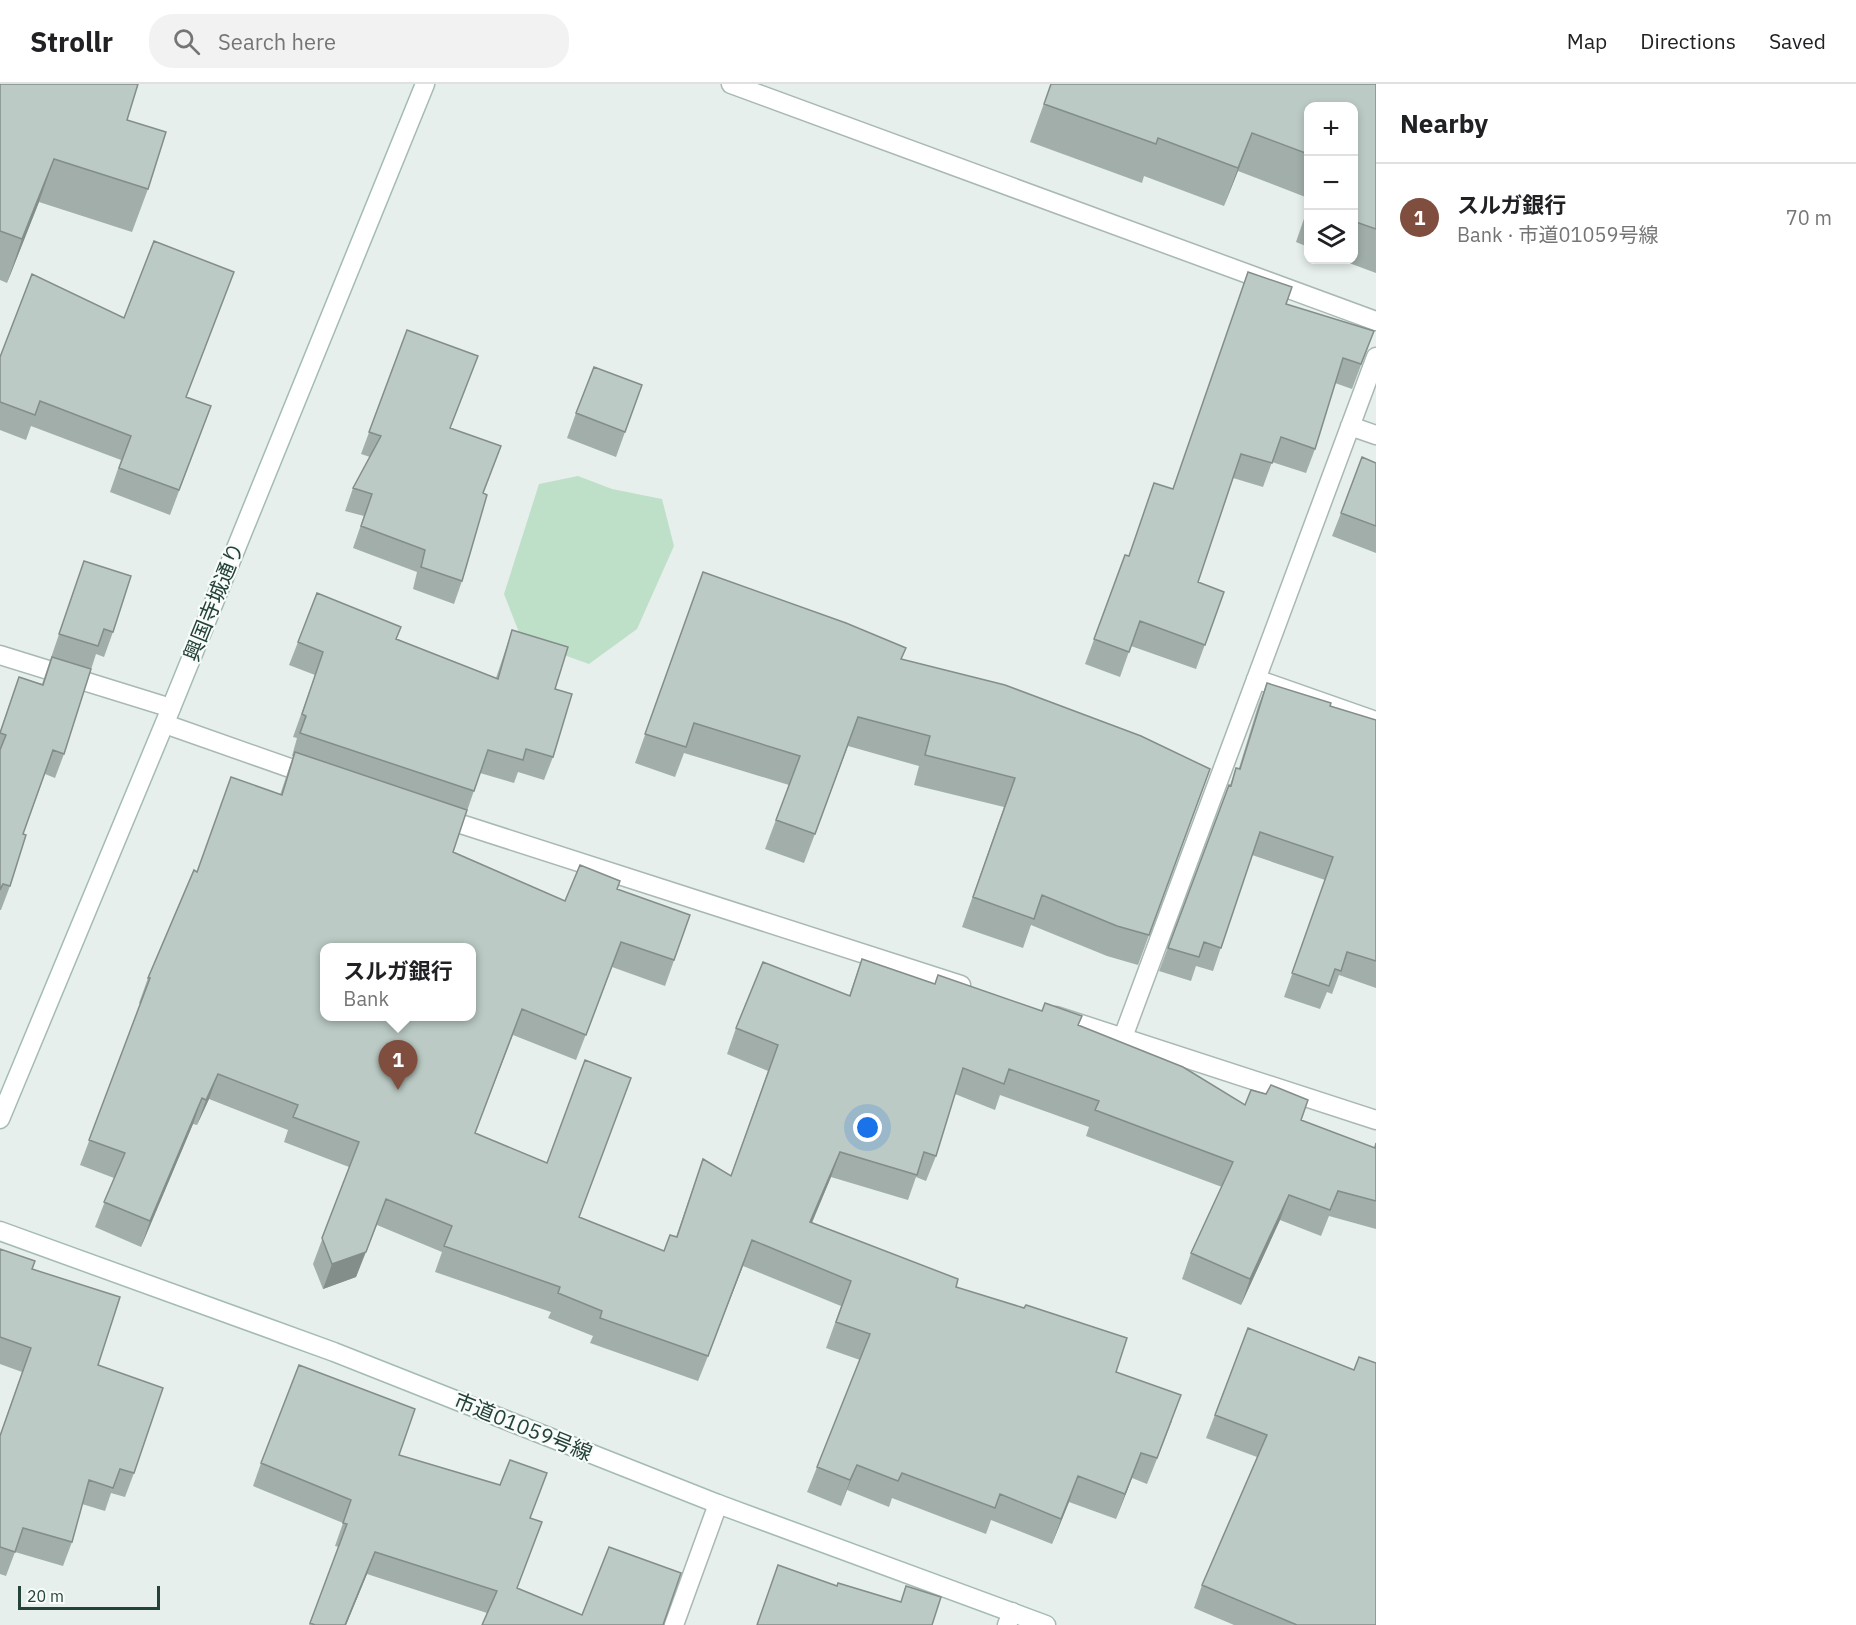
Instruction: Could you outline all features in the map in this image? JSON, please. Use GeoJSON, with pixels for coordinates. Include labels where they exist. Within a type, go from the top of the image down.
{"type":"FeatureCollection","features":[{"type":"Feature","properties":{"kind":"street","name":"興国寺城通り"},"geometry":{"type":"LineString","coordinates":[[0,1119],[168,716],[425,84]]}},
{"type":"Feature","properties":{"kind":"street"},"geometry":{"type":"LineString","coordinates":[[731,84],[1376,321]]}},
{"type":"Feature","properties":{"kind":"street"},"geometry":{"type":"LineString","coordinates":[[1123,1037],[1376,357]]}},
{"type":"Feature","properties":{"kind":"street"},"geometry":{"type":"LineString","coordinates":[[1350,426],[1376,435]]}},
{"type":"Feature","properties":{"kind":"street"},"geometry":{"type":"LineString","coordinates":[[0,654],[168,716],[326,780]]}},
{"type":"Feature","properties":{"kind":"street"},"geometry":{"type":"LineString","coordinates":[[1256,679],[1376,721]]}},
{"type":"Feature","properties":{"kind":"street"},"geometry":{"type":"LineString","coordinates":[[427,813],[975,990]]}},
{"type":"Feature","properties":{"kind":"street"},"geometry":{"type":"LineString","coordinates":[[1043,1012],[1376,1120]]}},
{"type":"Feature","properties":{"kind":"street","name":"市道01059号線"},"geometry":{"type":"LineString","coordinates":[[0,1231],[334,1352],[1009,1619],[1046,1625]]}},
{"type":"Feature","properties":{"kind":"street"},"geometry":{"type":"LineString","coordinates":[[674,1625],[718,1504]]}},
{"type":"Feature","properties":{"kind":"green space"},"geometry":{"type":"Polygon","coordinates":[[[578,476],[612,489],[662,499],[674,546],[637,629],[589,664],[522,640],[504,594],[539,484],[578,476]]]}},
{"type":"Feature","properties":{"kind":"building"},"geometry":{"type":"Polygon","coordinates":[[[0,84],[138,84],[127,120],[166,132],[148,189],[54,159],[22,239],[0,231],[0,84]]]}},
{"type":"Feature","properties":{"kind":"building"},"geometry":{"type":"Polygon","coordinates":[[[1051,84],[1376,84],[1376,229],[1358,223],[1358,102],[1304,102],[1304,152],[1252,133],[1238,168],[1158,138],[1156,144],[1044,104],[1051,84]]]}},
{"type":"Feature","properties":{"kind":"building"},"geometry":{"type":"Polygon","coordinates":[[[154,241],[234,272],[186,397],[211,406],[179,490],[119,468],[131,436],[40,401],[35,415],[0,402],[0,357],[32,274],[124,318],[154,241]]]}},
{"type":"Feature","properties":{"kind":"building"},"geometry":{"type":"Polygon","coordinates":[[[1248,272],[1292,287],[1286,304],[1374,331],[1361,364],[1343,358],[1315,449],[1281,437],[1272,463],[1241,454],[1198,582],[1224,592],[1205,645],[1140,621],[1129,652],[1094,639],[1125,555],[1129,556],[1154,483],[1173,489],[1248,272]]]}},
{"type":"Feature","properties":{"kind":"building"},"geometry":{"type":"Polygon","coordinates":[[[407,330],[478,356],[450,428],[501,446],[483,493],[487,495],[462,581],[421,567],[425,550],[361,526],[372,494],[353,488],[381,436],[369,432],[407,330]]]}},
{"type":"Feature","properties":{"kind":"building"},"geometry":{"type":"Polygon","coordinates":[[[594,367],[642,385],[625,432],[576,413],[594,367]]]}},
{"type":"Feature","properties":{"kind":"building"},"geometry":{"type":"Polygon","coordinates":[[[1362,457],[1376,463],[1376,526],[1341,513],[1362,457]]]}},
{"type":"Feature","properties":{"kind":"building"},"geometry":{"type":"Polygon","coordinates":[[[84,561],[131,576],[113,632],[104,629],[98,646],[59,634],[84,561]]]}},
{"type":"Feature","properties":{"kind":"building"},"geometry":{"type":"Polygon","coordinates":[[[703,572],[846,623],[906,648],[901,659],[1005,685],[1141,736],[1210,769],[1149,935],[1117,926],[1042,895],[1034,919],[973,897],[1015,778],[925,755],[930,736],[858,717],[815,834],[776,820],[800,756],[694,723],[686,747],[645,734],[703,572]]]}},
{"type":"Feature","properties":{"kind":"building"},"geometry":{"type":"Polygon","coordinates":[[[317,593],[401,627],[396,639],[498,679],[512,630],[568,647],[555,689],[572,694],[553,757],[526,749],[523,760],[488,750],[474,791],[300,733],[306,716],[302,714],[323,652],[298,642],[317,593]]]}},
{"type":"Feature","properties":{"kind":"building"},"geometry":{"type":"Polygon","coordinates":[[[52,657],[91,669],[64,754],[53,750],[23,834],[26,835],[10,886],[3,884],[0,890],[0,750],[6,735],[0,733],[19,677],[43,685],[52,657]]]}},
{"type":"Feature","properties":{"kind":"building"},"geometry":{"type":"Polygon","coordinates":[[[1267,683],[1376,720],[1376,961],[1347,952],[1341,971],[1335,969],[1329,986],[1292,973],[1333,857],[1260,832],[1221,948],[1204,942],[1199,957],[1168,948],[1229,785],[1231,786],[1236,768],[1240,769],[1267,683]]]}},
{"type":"Feature","properties":{"kind":"building"},"geometry":{"type":"Polygon","coordinates":[[[295,752],[467,810],[453,852],[565,901],[580,865],[620,881],[617,889],[690,915],[674,960],[621,942],[586,1035],[522,1009],[475,1133],[547,1163],[585,1060],[631,1078],[579,1217],[664,1251],[670,1235],[677,1237],[703,1159],[731,1176],[778,1045],[736,1028],[763,962],[850,996],[862,959],[935,984],[938,975],[1042,1011],[1045,1003],[1082,1016],[1078,1025],[1183,1067],[1245,1105],[1251,1090],[1266,1094],[1271,1085],[1308,1100],[1301,1120],[1375,1148],[1376,1143],[1376,1201],[1338,1191],[1330,1210],[1289,1195],[1250,1279],[1191,1253],[1233,1162],[1095,1110],[1099,1101],[1009,1069],[1004,1084],[963,1068],[936,1156],[924,1152],[917,1175],[840,1152],[810,1222],[958,1279],[956,1287],[1024,1308],[1026,1305],[1127,1338],[1116,1372],[1181,1395],[1157,1458],[1141,1453],[1125,1494],[1078,1476],[1061,1519],[1000,1494],[995,1508],[902,1473],[898,1481],[857,1465],[850,1480],[817,1467],[870,1334],[836,1322],[851,1281],[752,1240],[708,1356],[600,1318],[602,1311],[558,1293],[560,1287],[444,1246],[452,1226],[386,1199],[366,1252],[332,1264],[322,1238],[359,1142],[293,1117],[298,1105],[218,1074],[206,1100],[202,1098],[150,1221],[104,1202],[125,1153],[89,1140],[150,978],[148,978],[194,870],[197,872],[231,777],[282,795],[295,752]]]}},
{"type":"Feature","properties":{"kind":"building"},"geometry":{"type":"Polygon","coordinates":[[[0,1249],[35,1261],[32,1269],[120,1297],[98,1365],[163,1388],[134,1473],[120,1469],[113,1488],[89,1480],[72,1542],[23,1528],[15,1552],[0,1547],[0,1436],[31,1348],[0,1337],[0,1249]]]}},
{"type":"Feature","properties":{"kind":"building"},"geometry":{"type":"Polygon","coordinates":[[[1248,1328],[1354,1370],[1359,1357],[1376,1363],[1376,1625],[1297,1625],[1202,1585],[1267,1435],[1215,1415],[1248,1328]]]}},
{"type":"Feature","properties":{"kind":"building"},"geometry":{"type":"Polygon","coordinates":[[[299,1365],[415,1409],[399,1455],[500,1485],[510,1460],[547,1473],[530,1518],[542,1522],[517,1588],[582,1615],[609,1547],[681,1573],[663,1625],[482,1625],[497,1591],[375,1552],[345,1625],[310,1623],[347,1524],[343,1523],[351,1500],[261,1463],[299,1365]]]}},
{"type":"Feature","properties":{"kind":"building"},"geometry":{"type":"Polygon","coordinates":[[[778,1565],[837,1586],[838,1583],[901,1602],[906,1586],[941,1597],[932,1625],[757,1625],[778,1565]]]}},
{"type":"Feature","properties":{"kind":"place","name":"スルガ銀行"},"geometry":{"type":"Point","coordinates":[398,1090]}}]}
